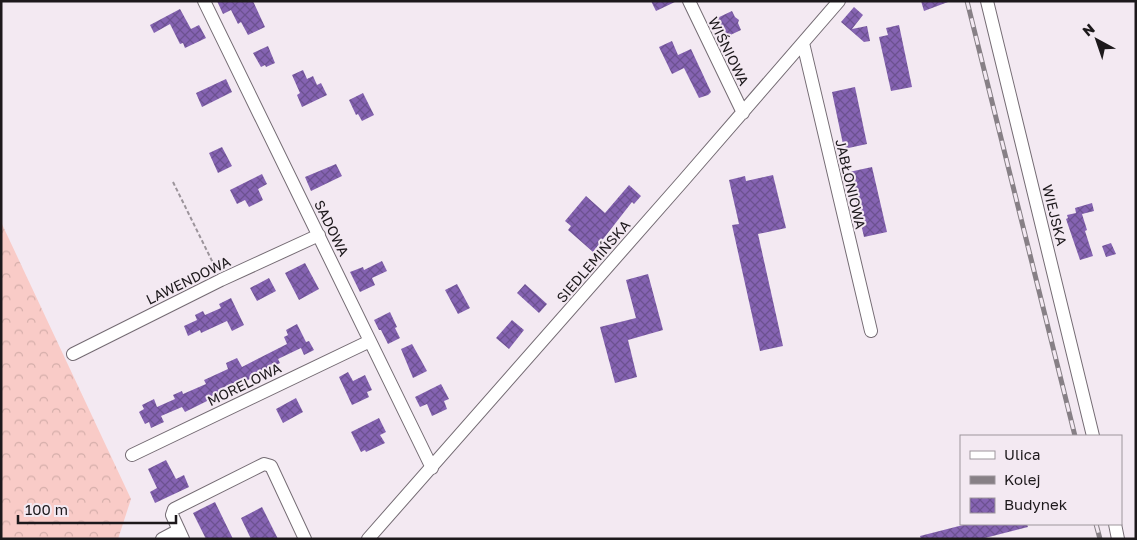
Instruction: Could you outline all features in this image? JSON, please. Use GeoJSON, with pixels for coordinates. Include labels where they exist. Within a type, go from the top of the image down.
{"type":"FeatureCollection","features":[{"type":"Feature","properties":{"kind":"street","name":"SADOWA"},"geometry":{"type":"LineString","coordinates":[[204,1],[432,468]]}},
{"type":"Feature","properties":{"kind":"street","name":"WIŚNIOWA"},"geometry":{"type":"LineString","coordinates":[[689,1],[743,113]]}},
{"type":"Feature","properties":{"kind":"street","name":"SIEDLEMIŃSKA"},"geometry":{"type":"LineString","coordinates":[[368,539],[743,113],[838,1]]}},
{"type":"Feature","properties":{"kind":"street","name":"WIEJSKA"},"geometry":{"type":"LineString","coordinates":[[987,1],[1093,435]]}},
{"type":"Feature","properties":{"kind":"street","name":"JABŁONIOWA"},"geometry":{"type":"LineString","coordinates":[[803,43],[871,331]]}},
{"type":"Feature","properties":{"kind":"street","name":"LAWENDOWA"},"geometry":{"type":"LineString","coordinates":[[73,354],[221,280],[318,235]]}},
{"type":"Feature","properties":{"kind":"street","name":"MORELOWA"},"geometry":{"type":"LineString","coordinates":[[132,455],[370,341]]}},
{"type":"Feature","properties":{"kind":"street"},"geometry":{"type":"LineString","coordinates":[[162,539],[181,534],[172,515],[174,509],[264,464],[271,466],[306,539]]}},
{"type":"Feature","properties":{"kind":"street"},"geometry":{"type":"LineString","coordinates":[[1115,525],[1118,539]]}},
{"type":"Feature","properties":{"kind":"path"},"geometry":{"type":"LineString","coordinates":[[172,182],[221,280]]}},
{"type":"Feature","properties":{"kind":"green space"},"geometry":{"type":"Polygon","coordinates":[[[1,222],[131,499],[118,539],[1,539],[1,222]]]}},
{"type":"Feature","properties":{"kind":"building"},"geometry":{"type":"Polygon","coordinates":[[[217,1],[253,1],[265,27],[248,35],[241,22],[238,24],[231,10],[223,14],[217,1]]]}},
{"type":"Feature","properties":{"kind":"building"},"geometry":{"type":"Polygon","coordinates":[[[651,1],[677,1],[656,11],[651,1]]]}},
{"type":"Feature","properties":{"kind":"building"},"geometry":{"type":"Polygon","coordinates":[[[921,1],[947,1],[948,2],[924,11],[921,1]]]}},
{"type":"Feature","properties":{"kind":"building"},"geometry":{"type":"Polygon","coordinates":[[[854,7],[863,15],[852,29],[867,26],[870,41],[864,42],[841,22],[854,7]]]}},
{"type":"Feature","properties":{"kind":"building"},"geometry":{"type":"Polygon","coordinates":[[[180,9],[191,29],[199,25],[206,38],[185,48],[183,43],[180,44],[170,24],[154,33],[150,25],[180,9]]]}},
{"type":"Feature","properties":{"kind":"building"},"geometry":{"type":"Polygon","coordinates":[[[732,11],[739,20],[738,23],[741,30],[726,37],[722,27],[718,30],[713,20],[732,11]]]}},
{"type":"Feature","properties":{"kind":"building"},"geometry":{"type":"Polygon","coordinates":[[[899,25],[912,87],[891,91],[879,37],[888,35],[886,28],[899,25]]]}},
{"type":"Feature","properties":{"kind":"building"},"geometry":{"type":"Polygon","coordinates":[[[672,41],[678,55],[691,49],[711,92],[708,95],[699,98],[684,68],[672,74],[659,47],[672,41]]]}},
{"type":"Feature","properties":{"kind":"building"},"geometry":{"type":"Polygon","coordinates":[[[268,46],[275,63],[261,67],[253,53],[268,46]]]}},
{"type":"Feature","properties":{"kind":"building"},"geometry":{"type":"Polygon","coordinates":[[[303,70],[307,79],[313,76],[317,85],[321,83],[327,95],[302,107],[297,95],[300,93],[292,75],[303,70]]]}},
{"type":"Feature","properties":{"kind":"building"},"geometry":{"type":"Polygon","coordinates":[[[226,79],[232,92],[202,107],[196,93],[226,79]]]}},
{"type":"Feature","properties":{"kind":"building"},"geometry":{"type":"Polygon","coordinates":[[[855,87],[867,144],[844,149],[832,92],[855,87]]]}},
{"type":"Feature","properties":{"kind":"building"},"geometry":{"type":"Polygon","coordinates":[[[363,93],[374,115],[362,121],[358,114],[356,115],[349,100],[363,93]]]}},
{"type":"Feature","properties":{"kind":"building"},"geometry":{"type":"Polygon","coordinates":[[[222,147],[232,166],[218,173],[209,153],[222,147]]]}},
{"type":"Feature","properties":{"kind":"building"},"geometry":{"type":"Polygon","coordinates":[[[336,164],[342,176],[311,191],[305,177],[336,164]]]}},
{"type":"Feature","properties":{"kind":"building"},"geometry":{"type":"Polygon","coordinates":[[[872,167],[887,232],[864,237],[849,172],[872,167]]]}},
{"type":"Feature","properties":{"kind":"building"},"geometry":{"type":"Polygon","coordinates":[[[262,174],[267,184],[258,189],[263,200],[249,207],[245,200],[237,204],[230,190],[262,174]]]}},
{"type":"Feature","properties":{"kind":"building"},"geometry":{"type":"Polygon","coordinates":[[[773,175],[786,228],[758,234],[783,346],[760,351],[732,225],[739,224],[729,180],[745,176],[746,181],[773,175]]]}},
{"type":"Feature","properties":{"kind":"building"},"geometry":{"type":"Polygon","coordinates":[[[629,185],[641,196],[634,204],[632,202],[593,252],[568,230],[571,226],[565,221],[586,196],[605,213],[629,185]]]}},
{"type":"Feature","properties":{"kind":"building"},"geometry":{"type":"Polygon","coordinates":[[[1092,203],[1094,211],[1082,214],[1093,256],[1080,260],[1066,219],[1068,218],[1067,215],[1076,213],[1075,208],[1092,203]]]}},
{"type":"Feature","properties":{"kind":"building"},"geometry":{"type":"Polygon","coordinates":[[[1111,243],[1116,254],[1106,257],[1102,246],[1111,243]]]}},
{"type":"Feature","properties":{"kind":"building"},"geometry":{"type":"Polygon","coordinates":[[[382,261],[387,271],[372,278],[375,285],[360,292],[350,272],[363,267],[364,270],[382,261]]]}},
{"type":"Feature","properties":{"kind":"building"},"geometry":{"type":"Polygon","coordinates":[[[305,263],[319,289],[299,300],[285,273],[305,263]]]}},
{"type":"Feature","properties":{"kind":"building"},"geometry":{"type":"Polygon","coordinates":[[[648,274],[663,330],[628,340],[637,377],[615,383],[600,327],[636,318],[626,280],[648,274]]]}},
{"type":"Feature","properties":{"kind":"building"},"geometry":{"type":"Polygon","coordinates":[[[269,278],[276,291],[257,301],[250,288],[269,278]]]}},
{"type":"Feature","properties":{"kind":"building"},"geometry":{"type":"Polygon","coordinates":[[[457,284],[470,308],[458,314],[445,290],[457,284]]]}},
{"type":"Feature","properties":{"kind":"building"},"geometry":{"type":"Polygon","coordinates":[[[525,284],[547,304],[539,313],[517,293],[525,284]]]}},
{"type":"Feature","properties":{"kind":"building"},"geometry":{"type":"Polygon","coordinates":[[[231,298],[244,325],[232,331],[227,321],[201,333],[200,330],[188,336],[184,326],[197,320],[195,315],[203,311],[205,315],[221,308],[219,304],[231,298]]]}},
{"type":"Feature","properties":{"kind":"building"},"geometry":{"type":"Polygon","coordinates":[[[390,312],[400,338],[388,344],[374,320],[390,312]]]}},
{"type":"Feature","properties":{"kind":"building"},"geometry":{"type":"Polygon","coordinates":[[[512,320],[524,330],[509,349],[496,338],[512,320]]]}},
{"type":"Feature","properties":{"kind":"building"},"geometry":{"type":"Polygon","coordinates":[[[297,324],[306,342],[309,341],[314,350],[304,355],[301,348],[278,359],[280,363],[244,382],[242,379],[218,390],[219,392],[210,397],[211,399],[185,412],[182,407],[161,416],[164,422],[151,428],[149,422],[145,424],[139,412],[144,409],[142,405],[154,399],[157,407],[175,399],[173,395],[182,391],[183,394],[206,384],[204,380],[228,369],[226,363],[237,358],[242,367],[287,344],[284,337],[288,335],[286,330],[297,324]]]}},
{"type":"Feature","properties":{"kind":"building"},"geometry":{"type":"Polygon","coordinates":[[[412,344],[427,371],[413,378],[401,349],[412,344]]]}},
{"type":"Feature","properties":{"kind":"building"},"geometry":{"type":"Polygon","coordinates":[[[348,372],[353,381],[365,375],[372,390],[367,392],[369,397],[352,405],[339,377],[348,372]]]}},
{"type":"Feature","properties":{"kind":"building"},"geometry":{"type":"Polygon","coordinates":[[[441,384],[449,399],[444,401],[447,409],[432,416],[427,404],[420,407],[415,397],[441,384]]]}},
{"type":"Feature","properties":{"kind":"building"},"geometry":{"type":"Polygon","coordinates":[[[296,398],[303,412],[283,423],[276,409],[296,398]]]}},
{"type":"Feature","properties":{"kind":"building"},"geometry":{"type":"Polygon","coordinates":[[[379,418],[386,432],[380,435],[385,443],[366,452],[365,450],[361,452],[351,432],[379,418]]]}},
{"type":"Feature","properties":{"kind":"building"},"geometry":{"type":"Polygon","coordinates":[[[166,460],[176,479],[184,475],[189,487],[155,503],[150,492],[157,488],[148,469],[166,460]]]}},
{"type":"Feature","properties":{"kind":"building"},"geometry":{"type":"Polygon","coordinates":[[[215,502],[233,539],[206,539],[193,513],[215,502]]]}},
{"type":"Feature","properties":{"kind":"building"},"geometry":{"type":"Polygon","coordinates":[[[262,507],[278,539],[251,539],[241,518],[262,507]]]}},
{"type":"Feature","properties":{"kind":"building"},"geometry":{"type":"Polygon","coordinates":[[[963,525],[1027,525],[1028,527],[981,539],[921,539],[920,536],[963,525]]]}},
{"type":"Feature","properties":{"kind":"railway"},"geometry":{"type":"LineString","coordinates":[[967,1],[1075,435]]}},
{"type":"Feature","properties":{"kind":"railway"},"geometry":{"type":"LineString","coordinates":[[1096,525],[1100,539]]}}]}
